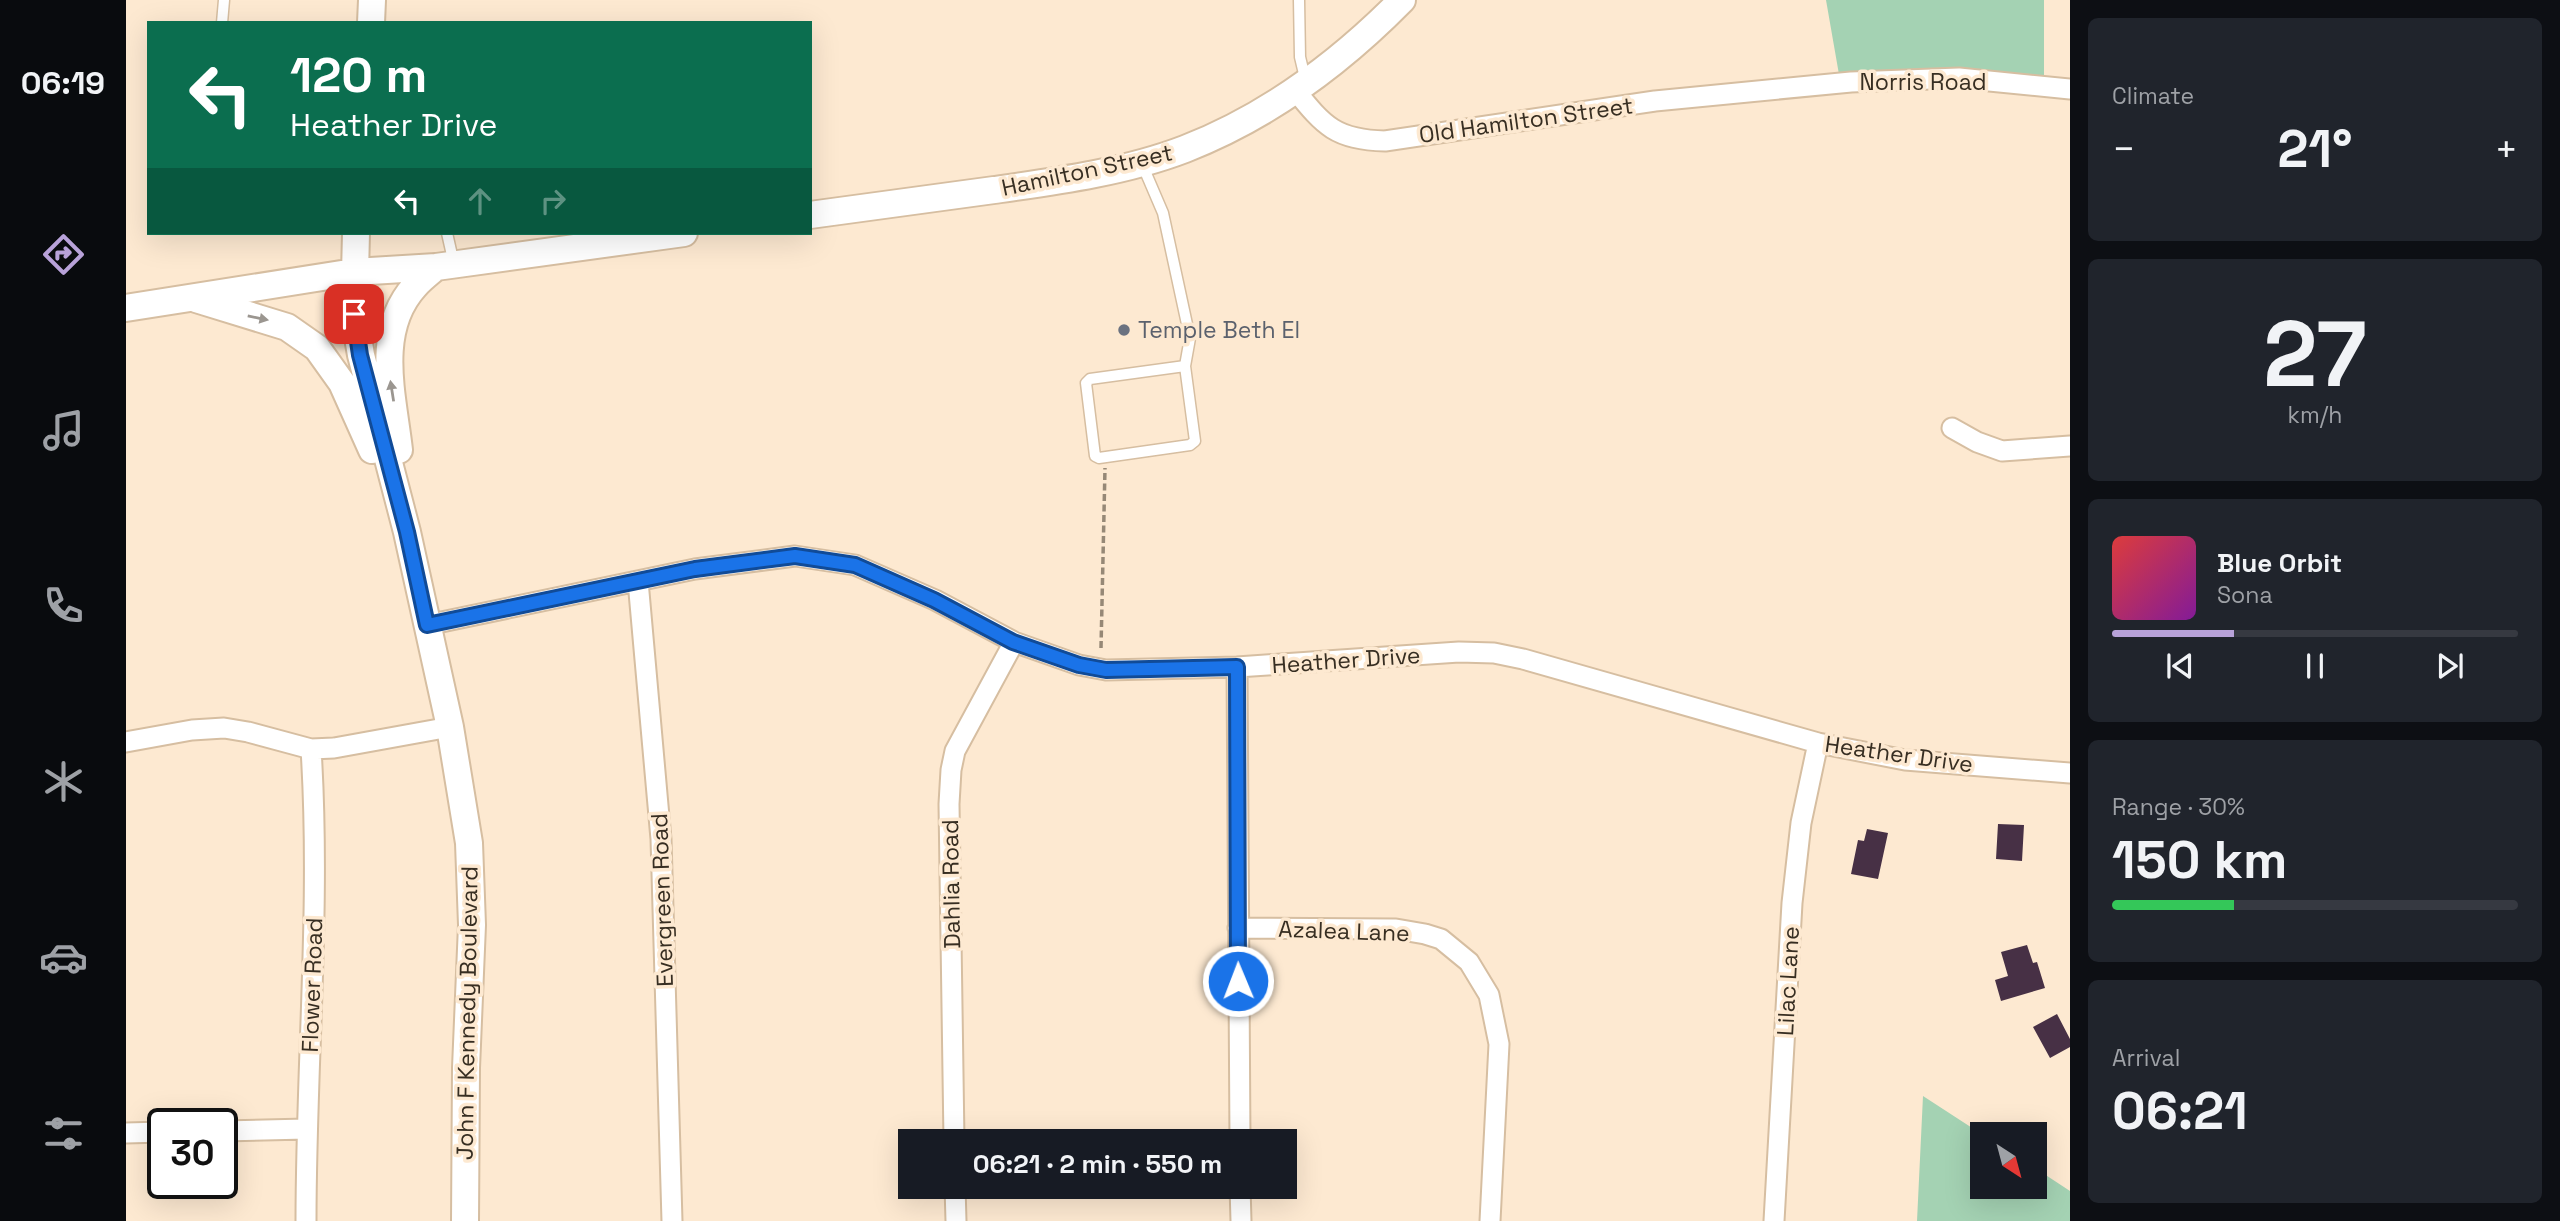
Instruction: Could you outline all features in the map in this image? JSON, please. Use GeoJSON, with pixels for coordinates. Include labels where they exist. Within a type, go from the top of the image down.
{"type":"FeatureCollection","features":[{"type":"Feature","properties":{"kind":"street"},"geometry":{"type":"LineString","coordinates":[[371,21],[372,0]]}},
{"type":"Feature","properties":{"kind":"street","name":"Hamilton Street"},"geometry":{"type":"LineString","coordinates":[[812,215],[1034,184],[1142,163],[1186,148],[1301,86],[1360,40],[1402,0]]}},
{"type":"Feature","properties":{"kind":"street","name":"Norris Road"},"geometry":{"type":"LineString","coordinates":[[1775,89],[1851,82],[1959,78],[2070,89]]}},
{"type":"Feature","properties":{"kind":"street","name":"Old Hamilton Street"},"geometry":{"type":"LineString","coordinates":[[1301,86],[1317,117],[1345,136],[1385,141],[1655,101],[1775,89]]}},
{"type":"Feature","properties":{"kind":"street","name":"John F Kennedy Boulevard"},"geometry":{"type":"LineString","coordinates":[[356,235],[354,314],[360,355],[407,532],[450,727],[469,843],[472,925],[466,1068],[465,1221]]}},
{"type":"Feature","properties":{"kind":"street"},"geometry":{"type":"LineString","coordinates":[[126,309],[354,272],[445,266],[670,235]]}},
{"type":"Feature","properties":{"kind":"street"},"geometry":{"type":"LineString","coordinates":[[407,532],[389,371],[389,342],[400,309],[415,286],[445,266]]}},
{"type":"Feature","properties":{"kind":"street"},"geometry":{"type":"LineString","coordinates":[[192,298],[287,327],[317,348],[342,383],[407,532]]}},
{"type":"Feature","properties":{"kind":"street"},"geometry":{"type":"LineString","coordinates":[[1952,428],[1977,442],[2002,451],[2070,446]]}},
{"type":"Feature","properties":{"kind":"street","name":"Heather Drive"},"geometry":{"type":"LineString","coordinates":[[427,625],[695,569],[795,556],[829,559],[855,565],[934,600],[1013,642],[1079,665],[1106,670],[1237,667],[1459,652],[1494,653],[1524,659],[1818,743],[1905,760],[2070,773]]}},
{"type":"Feature","properties":{"kind":"street","name":"Evergreen Road"},"geometry":{"type":"LineString","coordinates":[[638,581],[661,839],[672,1221]]}},
{"type":"Feature","properties":{"kind":"street","name":"Dahlia Road"},"geometry":{"type":"LineString","coordinates":[[954,1129],[949,804],[951,770],[955,751],[1013,642]]}},
{"type":"Feature","properties":{"kind":"street"},"geometry":{"type":"LineString","coordinates":[[1237,667],[1240,1129]]}},
{"type":"Feature","properties":{"kind":"street"},"geometry":{"type":"LineString","coordinates":[[126,742],[192,730],[224,728],[311,749],[334,748],[450,727]]}},
{"type":"Feature","properties":{"kind":"street","name":"Lilac Lane"},"geometry":{"type":"LineString","coordinates":[[1774,1221],[1792,903],[1801,823],[1818,743]]}},
{"type":"Feature","properties":{"kind":"street","name":"Flower Road"},"geometry":{"type":"LineString","coordinates":[[306,1221],[306,1129],[315,940],[315,808],[311,749]]}},
{"type":"Feature","properties":{"kind":"street","name":"Azalea Lane"},"geometry":{"type":"LineString","coordinates":[[1238,928],[1396,929],[1425,933],[1441,939],[1469,962],[1489,995],[1499,1044],[1490,1221]]}},
{"type":"Feature","properties":{"kind":"street"},"geometry":{"type":"LineString","coordinates":[[238,1131],[306,1129]]}},
{"type":"Feature","properties":{"kind":"street"},"geometry":{"type":"LineString","coordinates":[[126,1133],[147,1132]]}},
{"type":"Feature","properties":{"kind":"street"},"geometry":{"type":"LineString","coordinates":[[955,1199],[956,1221]]}},
{"type":"Feature","properties":{"kind":"street"},"geometry":{"type":"LineString","coordinates":[[1240,1199],[1241,1221]]}},
{"type":"Feature","properties":{"kind":"lane"},"geometry":{"type":"LineString","coordinates":[[222,21],[224,0]]}},
{"type":"Feature","properties":{"kind":"lane"},"geometry":{"type":"LineString","coordinates":[[1299,0],[1301,86]]}},
{"type":"Feature","properties":{"kind":"lane"},"geometry":{"type":"LineString","coordinates":[[1142,163],[1163,213],[1190,338],[1185,366],[1195,441],[1190,445],[1105,457],[1095,456],[1086,383],[1090,379],[1185,366]]}},
{"type":"Feature","properties":{"kind":"lane"},"geometry":{"type":"LineString","coordinates":[[445,266],[447,235]]}},
{"type":"Feature","properties":{"kind":"path"},"geometry":{"type":"LineString","coordinates":[[1101,648],[1105,457]]}},
{"type":"Feature","properties":{"kind":"green space"},"geometry":{"type":"Polygon","coordinates":[[[1826,0],[2044,0],[2044,94],[1950,84],[1841,86],[1826,0]]]}},
{"type":"Feature","properties":{"kind":"green space"},"geometry":{"type":"Polygon","coordinates":[[[1923,1096],[1970,1127],[1970,1199],[2048,1199],[2048,1177],[2070,1191],[2070,1221],[1917,1221],[1923,1096]]]}},
{"type":"Feature","properties":{"kind":"building"},"geometry":{"type":"Polygon","coordinates":[[[1998,824],[2024,825],[2022,861],[1996,859],[1998,824]]]}},
{"type":"Feature","properties":{"kind":"building"},"geometry":{"type":"Polygon","coordinates":[[[1867,829],[1888,833],[1878,879],[1851,874],[1858,840],[1864,841],[1867,829]]]}},
{"type":"Feature","properties":{"kind":"building"},"geometry":{"type":"Polygon","coordinates":[[[2027,945],[2033,963],[2037,962],[2045,988],[2001,1001],[1995,980],[2008,976],[2001,952],[2027,945]]]}},
{"type":"Feature","properties":{"kind":"building"},"geometry":{"type":"Polygon","coordinates":[[[2057,1014],[2070,1039],[2070,1047],[2050,1058],[2033,1027],[2057,1014]]]}},
{"type":"Feature","properties":{"kind":"place","name":"Temple Beth El"},"geometry":{"type":"Point","coordinates":[1124,330]}},
{"type":"Feature","properties":{"kind":"route"},"geometry":{"type":"LineString","coordinates":[[354,314],[360,355],[407,532],[427,625],[695,569],[795,556],[855,565],[934,600],[1013,642],[1079,665],[1106,670],[1237,667],[1238,981]]}}]}
